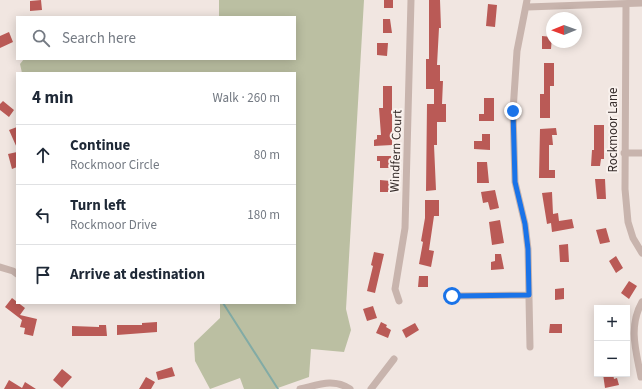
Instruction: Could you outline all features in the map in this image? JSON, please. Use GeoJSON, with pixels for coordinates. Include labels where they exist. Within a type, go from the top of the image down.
{"type":"FeatureCollection","features":[{"type":"Feature","properties":{"kind":"street","name":"Windfern Court"},"geometry":{"type":"LineString","coordinates":[[399,301],[395,289],[405,228],[411,0]]}},
{"type":"Feature","properties":{"kind":"street"},"geometry":{"type":"LineString","coordinates":[[530,347],[528,249],[525,224],[515,182],[513,111],[517,51],[527,3],[642,4]]}},
{"type":"Feature","properties":{"kind":"street","name":"Rockmoor Lane"},"geometry":{"type":"LineString","coordinates":[[626,4],[624,153],[628,222],[633,238],[642,253]]}},
{"type":"Feature","properties":{"kind":"street"},"geometry":{"type":"LineString","coordinates":[[624,153],[642,153]]}},
{"type":"Feature","properties":{"kind":"street"},"geometry":{"type":"LineString","coordinates":[[0,267],[16,273]]}},
{"type":"Feature","properties":{"kind":"street"},"geometry":{"type":"LineString","coordinates":[[452,296],[529,295]]}},
{"type":"Feature","properties":{"kind":"street"},"geometry":{"type":"LineString","coordinates":[[641,377],[633,336],[634,326],[642,302]]}},
{"type":"Feature","properties":{"kind":"street"},"geometry":{"type":"LineString","coordinates":[[371,389],[394,359]]}},
{"type":"Feature","properties":{"kind":"street"},"geometry":{"type":"LineString","coordinates":[[300,389],[325,382],[341,384],[350,389]]}},
{"type":"Feature","properties":{"kind":"green space"},"geometry":{"type":"Polygon","coordinates":[[[219,0],[364,0],[346,309],[351,330],[344,352],[311,349],[309,377],[275,389],[244,389],[240,378],[210,389],[195,361],[194,343],[220,318],[220,304],[296,304],[296,72],[22,72],[20,64],[23,60],[296,60],[296,16],[219,16],[219,0]]]}},
{"type":"Feature","properties":{"kind":"building"},"geometry":{"type":"Polygon","coordinates":[[[41,0],[42,10],[30,11],[30,1],[41,0]]]}},
{"type":"Feature","properties":{"kind":"building"},"geometry":{"type":"Polygon","coordinates":[[[384,0],[393,0],[393,8],[384,8],[384,0]]]}},
{"type":"Feature","properties":{"kind":"building"},"geometry":{"type":"Polygon","coordinates":[[[429,0],[440,0],[441,28],[439,28],[437,65],[440,65],[440,81],[443,81],[442,104],[446,104],[446,122],[437,122],[437,145],[434,145],[436,190],[426,191],[427,104],[434,104],[434,89],[426,89],[426,59],[429,59],[429,0]]]}},
{"type":"Feature","properties":{"kind":"building"},"geometry":{"type":"Polygon","coordinates":[[[488,4],[497,5],[495,27],[486,26],[488,4]]]}},
{"type":"Feature","properties":{"kind":"building"},"geometry":{"type":"Polygon","coordinates":[[[383,19],[390,19],[392,33],[383,33],[383,19]]]}},
{"type":"Feature","properties":{"kind":"building"},"geometry":{"type":"Polygon","coordinates":[[[9,32],[13,42],[0,48],[0,36],[9,32]]]}},
{"type":"Feature","properties":{"kind":"building"},"geometry":{"type":"Polygon","coordinates":[[[542,36],[546,36],[546,48],[551,49],[542,49],[542,36]]]}},
{"type":"Feature","properties":{"kind":"building"},"geometry":{"type":"Polygon","coordinates":[[[377,43],[388,43],[387,56],[377,55],[377,43]]]}},
{"type":"Feature","properties":{"kind":"building"},"geometry":{"type":"Polygon","coordinates":[[[544,63],[554,63],[554,86],[550,86],[550,118],[540,118],[540,94],[544,94],[544,63]]]}},
{"type":"Feature","properties":{"kind":"building"},"geometry":{"type":"Polygon","coordinates":[[[383,86],[392,86],[392,145],[374,146],[374,140],[377,139],[377,135],[381,135],[379,108],[383,108],[383,86]]]}},
{"type":"Feature","properties":{"kind":"building"},"geometry":{"type":"Polygon","coordinates":[[[484,98],[494,98],[494,121],[479,121],[479,114],[484,114],[484,98]]]}},
{"type":"Feature","properties":{"kind":"building"},"geometry":{"type":"Polygon","coordinates":[[[3,101],[14,110],[9,117],[0,110],[0,104],[3,101]]]}},
{"type":"Feature","properties":{"kind":"building"},"geometry":{"type":"Polygon","coordinates":[[[594,125],[604,125],[604,159],[601,159],[600,166],[591,166],[592,150],[594,150],[594,125]]]}},
{"type":"Feature","properties":{"kind":"building"},"geometry":{"type":"Polygon","coordinates":[[[16,127],[16,146],[9,130],[16,127]]]}},
{"type":"Feature","properties":{"kind":"building"},"geometry":{"type":"Polygon","coordinates":[[[556,128],[557,135],[552,135],[553,145],[549,145],[549,170],[555,170],[555,178],[539,178],[540,129],[556,128]]]}},
{"type":"Feature","properties":{"kind":"building"},"geometry":{"type":"Polygon","coordinates":[[[482,134],[490,134],[490,150],[474,149],[474,141],[482,141],[482,134]]]}},
{"type":"Feature","properties":{"kind":"building"},"geometry":{"type":"Polygon","coordinates":[[[16,152],[16,167],[12,169],[8,154],[16,152]]]}},
{"type":"Feature","properties":{"kind":"building"},"geometry":{"type":"Polygon","coordinates":[[[377,156],[391,156],[390,168],[380,168],[380,161],[377,161],[377,156]]]}},
{"type":"Feature","properties":{"kind":"building"},"geometry":{"type":"Polygon","coordinates":[[[477,162],[487,162],[489,183],[477,183],[477,162]]]}},
{"type":"Feature","properties":{"kind":"building"},"geometry":{"type":"Polygon","coordinates":[[[595,179],[605,179],[606,199],[597,199],[595,179]]]}},
{"type":"Feature","properties":{"kind":"building"},"geometry":{"type":"Polygon","coordinates":[[[380,180],[391,181],[391,192],[380,192],[380,180]]]}},
{"type":"Feature","properties":{"kind":"building"},"geometry":{"type":"Polygon","coordinates":[[[495,190],[499,208],[490,210],[488,202],[483,203],[481,192],[495,190]]]}},
{"type":"Feature","properties":{"kind":"building"},"geometry":{"type":"Polygon","coordinates":[[[552,192],[553,214],[558,213],[559,221],[572,219],[574,228],[552,232],[551,223],[547,224],[542,193],[552,192]]]}},
{"type":"Feature","properties":{"kind":"building"},"geometry":{"type":"Polygon","coordinates":[[[425,200],[439,200],[439,216],[434,216],[429,250],[434,251],[431,267],[419,264],[423,242],[421,241],[425,218],[425,200]]]}},
{"type":"Feature","properties":{"kind":"building"},"geometry":{"type":"Polygon","coordinates":[[[500,220],[504,243],[492,245],[489,222],[500,220]]]}},
{"type":"Feature","properties":{"kind":"building"},"geometry":{"type":"Polygon","coordinates":[[[606,228],[610,242],[600,244],[596,230],[606,228]]]}},
{"type":"Feature","properties":{"kind":"building"},"geometry":{"type":"Polygon","coordinates":[[[568,244],[569,262],[560,262],[559,245],[568,244]]]}},
{"type":"Feature","properties":{"kind":"building"},"geometry":{"type":"Polygon","coordinates":[[[374,252],[384,254],[375,293],[367,291],[373,266],[371,265],[374,252]]]}},
{"type":"Feature","properties":{"kind":"building"},"geometry":{"type":"Polygon","coordinates":[[[495,254],[501,254],[504,269],[491,270],[491,262],[495,261],[495,254]]]}},
{"type":"Feature","properties":{"kind":"building"},"geometry":{"type":"Polygon","coordinates":[[[616,256],[623,268],[616,273],[609,261],[616,256]]]}},
{"type":"Feature","properties":{"kind":"building"},"geometry":{"type":"Polygon","coordinates":[[[419,276],[428,276],[428,287],[418,287],[419,276]]]}},
{"type":"Feature","properties":{"kind":"building"},"geometry":{"type":"Polygon","coordinates":[[[629,281],[637,286],[629,299],[621,293],[629,281]]]}},
{"type":"Feature","properties":{"kind":"building"},"geometry":{"type":"Polygon","coordinates":[[[564,288],[564,299],[555,300],[555,289],[564,288]]]}},
{"type":"Feature","properties":{"kind":"building"},"geometry":{"type":"Polygon","coordinates":[[[12,298],[16,301],[16,304],[20,304],[25,308],[20,315],[37,319],[33,336],[24,334],[25,328],[20,327],[22,320],[5,307],[12,298]]]}},
{"type":"Feature","properties":{"kind":"building"},"geometry":{"type":"Polygon","coordinates":[[[373,306],[377,318],[367,321],[363,309],[373,306]]]}},
{"type":"Feature","properties":{"kind":"building"},"geometry":{"type":"Polygon","coordinates":[[[157,322],[157,332],[117,335],[117,325],[142,325],[142,323],[157,322]]]}},
{"type":"Feature","properties":{"kind":"building"},"geometry":{"type":"Polygon","coordinates":[[[381,322],[387,325],[386,327],[391,330],[388,338],[376,333],[381,322]]]}},
{"type":"Feature","properties":{"kind":"building"},"geometry":{"type":"Polygon","coordinates":[[[415,323],[419,330],[406,338],[402,330],[415,323]]]}},
{"type":"Feature","properties":{"kind":"building"},"geometry":{"type":"Polygon","coordinates":[[[550,324],[562,324],[562,333],[549,333],[550,324]]]}},
{"type":"Feature","properties":{"kind":"building"},"geometry":{"type":"Polygon","coordinates":[[[99,325],[106,325],[107,336],[72,336],[72,326],[99,327],[99,325]]]}},
{"type":"Feature","properties":{"kind":"building"},"geometry":{"type":"Polygon","coordinates":[[[172,367],[175,376],[158,380],[156,372],[172,367]]]}},
{"type":"Feature","properties":{"kind":"building"},"geometry":{"type":"Polygon","coordinates":[[[62,369],[72,377],[62,388],[53,380],[62,369]]]}},
{"type":"Feature","properties":{"kind":"building"},"geometry":{"type":"Polygon","coordinates":[[[146,377],[155,382],[151,389],[139,389],[146,377]]]}},
{"type":"Feature","properties":{"kind":"building"},"geometry":{"type":"Polygon","coordinates":[[[603,377],[614,377],[614,379],[617,378],[619,385],[605,388],[603,377]]]}},
{"type":"Feature","properties":{"kind":"building"},"geometry":{"type":"Polygon","coordinates":[[[9,380],[22,388],[25,382],[36,389],[4,389],[9,380]]]}},
{"type":"Feature","properties":{"kind":"waterway"},"geometry":{"type":"LineString","coordinates":[[224,304],[278,389]]}},
{"type":"Feature","properties":{"kind":"route"},"geometry":{"type":"LineString","coordinates":[[452,296],[529,295],[528,249],[525,224],[517,197],[515,182],[513,111]]}}]}
